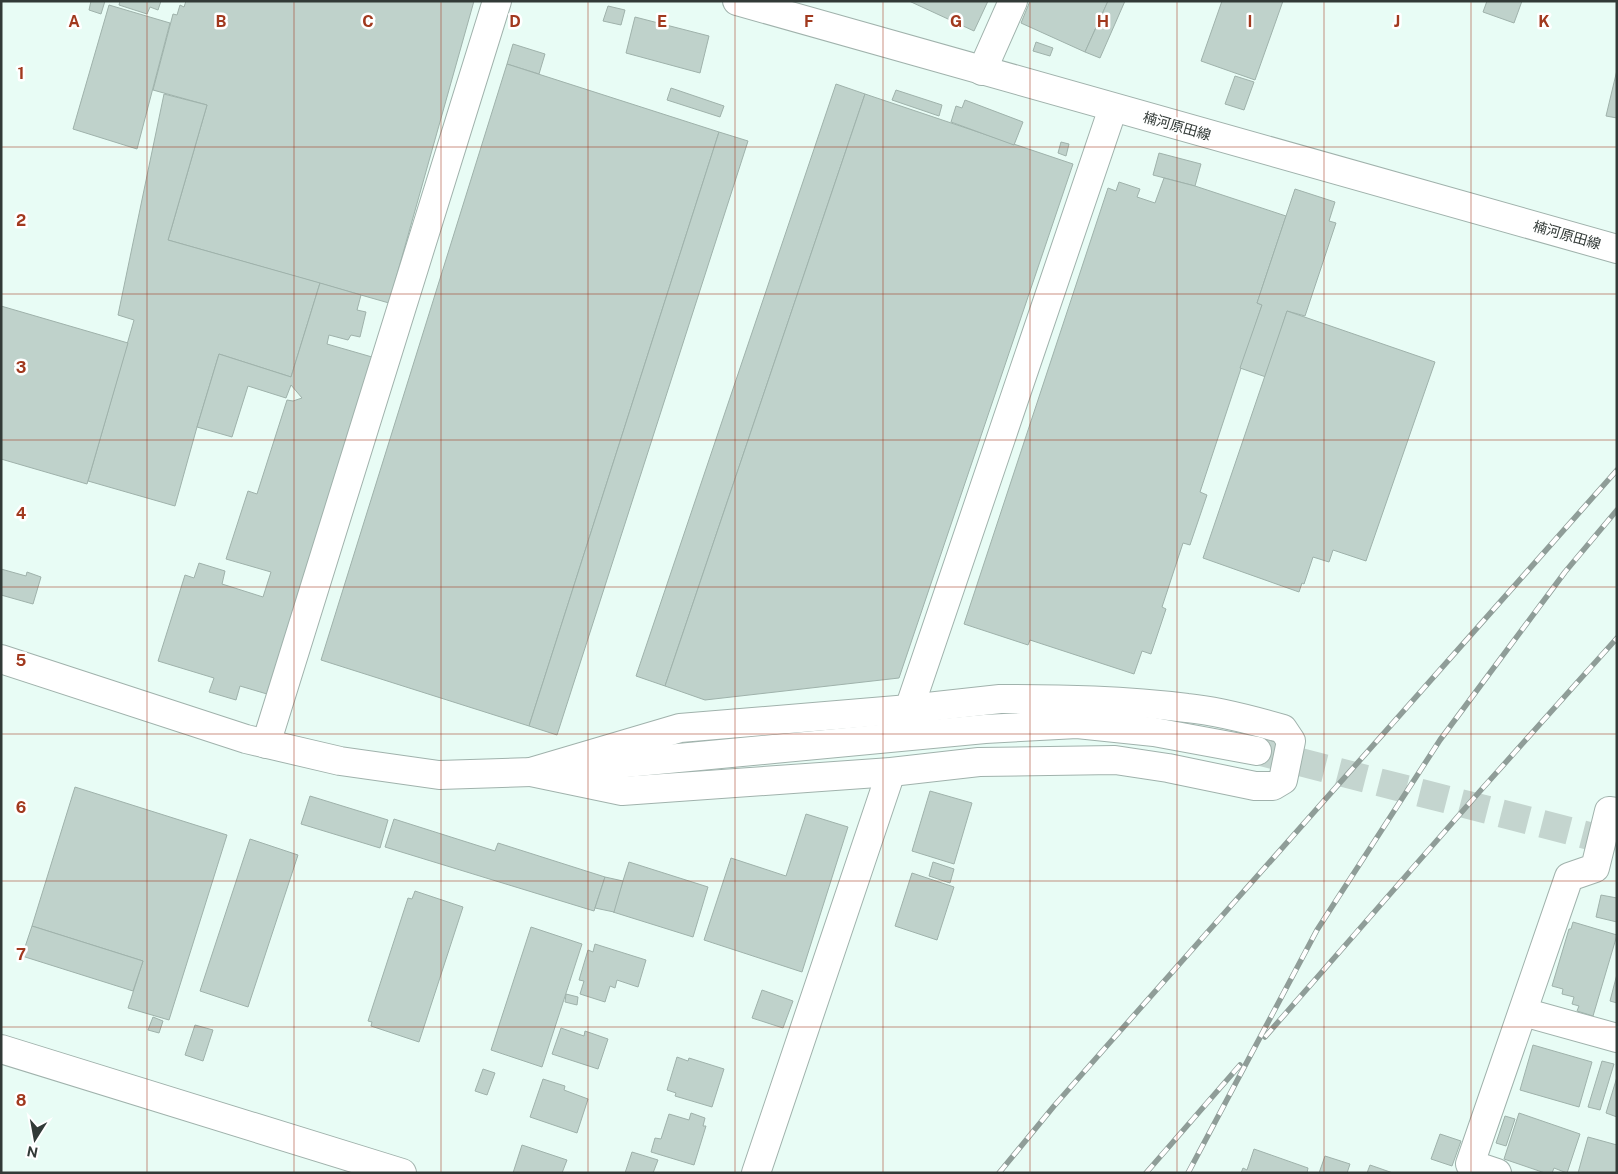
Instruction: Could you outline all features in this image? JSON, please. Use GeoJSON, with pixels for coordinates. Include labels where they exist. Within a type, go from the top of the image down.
{"type":"FeatureCollection","features":[{"type":"Feature","properties":{"kind":"street"},"geometry":{"type":"LineString","coordinates":[[266,744],[497,1]]}},
{"type":"Feature","properties":{"kind":"street","name":"楠河原田線"},"geometry":{"type":"LineString","coordinates":[[737,1],[1617,249]]}},
{"type":"Feature","properties":{"kind":"street"},"geometry":{"type":"LineString","coordinates":[[982,70],[1013,1]]}},
{"type":"Feature","properties":{"kind":"street"},"geometry":{"type":"LineString","coordinates":[[909,709],[1113,108]]}},
{"type":"Feature","properties":{"kind":"street"},"geometry":{"type":"LineString","coordinates":[[1,659],[236,736],[266,744],[340,761],[439,775],[531,772],[985,729],[1077,724],[1154,732],[1257,751]]}},
{"type":"Feature","properties":{"kind":"street"},"geometry":{"type":"LineString","coordinates":[[1000,700],[1082,700],[1188,708],[1254,721],[1283,729],[1291,741],[1283,780],[1273,786],[1255,786],[1168,768],[1115,760],[979,762],[891,772],[622,791],[531,772],[680,728],[1000,700]]}},
{"type":"Feature","properties":{"kind":"street"},"geometry":{"type":"LineString","coordinates":[[756,1173],[891,772]]}},
{"type":"Feature","properties":{"kind":"street"},"geometry":{"type":"LineString","coordinates":[[1497,1173],[1470,1164],[1569,877],[1606,870],[1609,811],[1617,812]]}},
{"type":"Feature","properties":{"kind":"street"},"geometry":{"type":"LineString","coordinates":[[1523,1012],[1617,1038]]}},
{"type":"Feature","properties":{"kind":"street"},"geometry":{"type":"LineString","coordinates":[[1,1049],[402,1173]]}},
{"type":"Feature","properties":{"kind":"building"},"geometry":{"type":"Polygon","coordinates":[[[91,1],[105,1],[101,14],[89,10],[91,1]]]}},
{"type":"Feature","properties":{"kind":"building"},"geometry":{"type":"Polygon","coordinates":[[[120,1],[161,1],[158,10],[150,7],[147,14],[119,5],[120,1]]]}},
{"type":"Feature","properties":{"kind":"building"},"geometry":{"type":"Polygon","coordinates":[[[186,1],[474,1],[389,303],[168,240],[207,105],[153,90],[173,14],[177,15],[180,5],[184,7],[186,1]]]}},
{"type":"Feature","properties":{"kind":"building"},"geometry":{"type":"Polygon","coordinates":[[[909,1],[988,1],[974,31],[909,1]]]}},
{"type":"Feature","properties":{"kind":"building"},"geometry":{"type":"Polygon","coordinates":[[[1030,1],[1108,1],[1085,52],[1021,23],[1030,1]]]}},
{"type":"Feature","properties":{"kind":"building"},"geometry":{"type":"Polygon","coordinates":[[[1108,1],[1125,1],[1100,58],[1085,52],[1108,1]]]}},
{"type":"Feature","properties":{"kind":"building"},"geometry":{"type":"Polygon","coordinates":[[[1222,1],[1283,1],[1255,80],[1201,61],[1222,1]]]}},
{"type":"Feature","properties":{"kind":"building"},"geometry":{"type":"Polygon","coordinates":[[[1487,1],[1522,1],[1514,23],[1483,12],[1487,1]]]}},
{"type":"Feature","properties":{"kind":"building"},"geometry":{"type":"Polygon","coordinates":[[[109,5],[170,23],[137,149],[73,129],[109,5]]]}},
{"type":"Feature","properties":{"kind":"building"},"geometry":{"type":"Polygon","coordinates":[[[608,6],[625,10],[621,25],[603,21],[608,6]]]}},
{"type":"Feature","properties":{"kind":"building"},"geometry":{"type":"Polygon","coordinates":[[[635,17],[709,36],[700,73],[626,53],[635,17]]]}},
{"type":"Feature","properties":{"kind":"building"},"geometry":{"type":"Polygon","coordinates":[[[1036,42],[1053,48],[1050,56],[1033,51],[1036,42]]]}},
{"type":"Feature","properties":{"kind":"building"},"geometry":{"type":"Polygon","coordinates":[[[513,44],[545,54],[539,74],[507,64],[513,44]]]}},
{"type":"Feature","properties":{"kind":"building"},"geometry":{"type":"Polygon","coordinates":[[[507,64],[719,132],[529,726],[321,660],[507,64]]]}},
{"type":"Feature","properties":{"kind":"building"},"geometry":{"type":"Polygon","coordinates":[[[1617,70],[1617,118],[1606,116],[1617,70]]]}},
{"type":"Feature","properties":{"kind":"building"},"geometry":{"type":"Polygon","coordinates":[[[1235,76],[1254,82],[1244,110],[1225,104],[1235,76]]]}},
{"type":"Feature","properties":{"kind":"building"},"geometry":{"type":"Polygon","coordinates":[[[836,84],[865,94],[665,686],[636,676],[836,84]]]}},
{"type":"Feature","properties":{"kind":"building"},"geometry":{"type":"Polygon","coordinates":[[[671,88],[724,106],[720,117],[667,100],[671,88]]]}},
{"type":"Feature","properties":{"kind":"building"},"geometry":{"type":"Polygon","coordinates":[[[896,90],[942,105],[939,116],[892,100],[896,90]]]}},
{"type":"Feature","properties":{"kind":"building"},"geometry":{"type":"Polygon","coordinates":[[[164,94],[207,105],[168,240],[320,283],[291,377],[219,354],[175,506],[88,481],[134,320],[118,315],[164,94]]]}},
{"type":"Feature","properties":{"kind":"building"},"geometry":{"type":"Polygon","coordinates":[[[865,94],[1073,164],[899,678],[705,700],[665,686],[865,94]]]}},
{"type":"Feature","properties":{"kind":"building"},"geometry":{"type":"Polygon","coordinates":[[[965,100],[1023,122],[1014,145],[951,122],[956,106],[962,108],[965,100]]]}},
{"type":"Feature","properties":{"kind":"building"},"geometry":{"type":"Polygon","coordinates":[[[719,132],[748,141],[557,735],[529,726],[719,132]]]}},
{"type":"Feature","properties":{"kind":"building"},"geometry":{"type":"Polygon","coordinates":[[[1061,142],[1069,144],[1066,156],[1058,153],[1061,142]]]}},
{"type":"Feature","properties":{"kind":"building"},"geometry":{"type":"Polygon","coordinates":[[[1159,153],[1201,164],[1195,186],[1153,175],[1159,153]]]}},
{"type":"Feature","properties":{"kind":"building"},"geometry":{"type":"Polygon","coordinates":[[[1164,178],[1195,186],[1286,216],[1257,303],[1262,305],[1200,492],[1207,495],[1190,545],[1183,543],[1162,607],[1166,609],[1151,654],[1142,651],[1134,674],[1030,640],[1028,645],[964,624],[1108,188],[1116,191],[1119,182],[1140,189],[1137,197],[1155,203],[1164,178]]]}},
{"type":"Feature","properties":{"kind":"building"},"geometry":{"type":"Polygon","coordinates":[[[1295,189],[1335,202],[1329,221],[1336,223],[1305,316],[1287,311],[1266,377],[1240,368],[1262,305],[1257,303],[1295,189]]]}},
{"type":"Feature","properties":{"kind":"building"},"geometry":{"type":"Polygon","coordinates":[[[320,283],[361,295],[357,310],[366,312],[360,337],[351,335],[348,340],[329,335],[327,344],[372,357],[267,694],[240,686],[236,700],[209,692],[214,678],[158,661],[185,575],[194,578],[199,563],[225,571],[222,584],[263,597],[271,572],[226,559],[248,491],[257,494],[287,400],[293,401],[302,398],[291,385],[286,398],[248,386],[232,437],[197,427],[219,354],[291,377],[320,283]]]}},
{"type":"Feature","properties":{"kind":"building"},"geometry":{"type":"Polygon","coordinates":[[[1,306],[128,343],[87,484],[1,459],[1,306]]]}},
{"type":"Feature","properties":{"kind":"building"},"geometry":{"type":"Polygon","coordinates":[[[1287,311],[1435,362],[1366,561],[1333,550],[1329,562],[1313,557],[1304,584],[1302,583],[1299,592],[1203,558],[1287,311]]]}},
{"type":"Feature","properties":{"kind":"building"},"geometry":{"type":"Polygon","coordinates":[[[1,569],[26,576],[27,572],[41,577],[33,604],[1,595],[1,569]]]}},
{"type":"Feature","properties":{"kind":"building"},"geometry":{"type":"Polygon","coordinates":[[[75,787],[227,835],[169,1020],[128,1008],[143,961],[32,926],[75,787]]]}},
{"type":"Feature","properties":{"kind":"building"},"geometry":{"type":"Polygon","coordinates":[[[930,791],[972,803],[954,864],[912,851],[930,791]]]}},
{"type":"Feature","properties":{"kind":"building"},"geometry":{"type":"Polygon","coordinates":[[[310,796],[388,820],[380,848],[301,824],[310,796]]]}},
{"type":"Feature","properties":{"kind":"building"},"geometry":{"type":"Polygon","coordinates":[[[806,814],[848,827],[802,972],[704,940],[731,858],[786,876],[806,814]]]}},
{"type":"Feature","properties":{"kind":"building"},"geometry":{"type":"Polygon","coordinates":[[[394,819],[495,851],[498,843],[605,877],[594,911],[385,847],[394,819]]]}},
{"type":"Feature","properties":{"kind":"building"},"geometry":{"type":"Polygon","coordinates":[[[250,839],[298,855],[248,1007],[200,991],[250,839]]]}},
{"type":"Feature","properties":{"kind":"building"},"geometry":{"type":"Polygon","coordinates":[[[629,862],[708,887],[693,937],[613,912],[629,862]]]}},
{"type":"Feature","properties":{"kind":"building"},"geometry":{"type":"Polygon","coordinates":[[[933,862],[954,869],[950,883],[929,876],[933,862]]]}},
{"type":"Feature","properties":{"kind":"building"},"geometry":{"type":"Polygon","coordinates":[[[912,873],[954,887],[937,940],[895,926],[912,873]]]}},
{"type":"Feature","properties":{"kind":"building"},"geometry":{"type":"Polygon","coordinates":[[[605,877],[623,881],[614,912],[595,908],[605,877]]]}},
{"type":"Feature","properties":{"kind":"building"},"geometry":{"type":"Polygon","coordinates":[[[415,891],[463,907],[419,1042],[371,1026],[372,1022],[368,1021],[408,898],[412,899],[415,891]]]}},
{"type":"Feature","properties":{"kind":"building"},"geometry":{"type":"Polygon","coordinates":[[[1601,895],[1617,898],[1617,922],[1596,917],[1601,895]]]}},
{"type":"Feature","properties":{"kind":"building"},"geometry":{"type":"Polygon","coordinates":[[[1573,922],[1617,935],[1593,1016],[1577,1011],[1579,1006],[1572,1004],[1574,997],[1562,994],[1563,989],[1552,986],[1569,929],[1571,929],[1573,922]]]}},
{"type":"Feature","properties":{"kind":"building"},"geometry":{"type":"Polygon","coordinates":[[[32,926],[143,961],[133,991],[22,956],[32,926]]]}},
{"type":"Feature","properties":{"kind":"building"},"geometry":{"type":"Polygon","coordinates":[[[531,927],[582,944],[542,1067],[491,1050],[531,927]]]}},
{"type":"Feature","properties":{"kind":"building"},"geometry":{"type":"Polygon","coordinates":[[[595,944],[646,960],[638,987],[617,980],[615,988],[610,986],[605,1002],[580,994],[584,981],[579,980],[588,950],[593,952],[595,944]]]}},
{"type":"Feature","properties":{"kind":"building"},"geometry":{"type":"Polygon","coordinates":[[[1617,974],[1617,1003],[1610,1001],[1617,974]]]}},
{"type":"Feature","properties":{"kind":"building"},"geometry":{"type":"Polygon","coordinates":[[[762,990],[793,1001],[783,1028],[752,1018],[762,990]]]}},
{"type":"Feature","properties":{"kind":"building"},"geometry":{"type":"Polygon","coordinates":[[[566,994],[578,997],[577,1005],[565,1002],[566,994]]]}},
{"type":"Feature","properties":{"kind":"building"},"geometry":{"type":"Polygon","coordinates":[[[153,1017],[163,1021],[159,1033],[148,1030],[153,1017]]]}},
{"type":"Feature","properties":{"kind":"building"},"geometry":{"type":"Polygon","coordinates":[[[195,1025],[213,1030],[203,1061],[185,1055],[195,1025]]]}},
{"type":"Feature","properties":{"kind":"building"},"geometry":{"type":"Polygon","coordinates":[[[561,1028],[584,1036],[585,1031],[608,1039],[598,1069],[552,1054],[561,1028]]]}},
{"type":"Feature","properties":{"kind":"building"},"geometry":{"type":"Polygon","coordinates":[[[1533,1045],[1592,1062],[1579,1107],[1520,1090],[1533,1045]]]}},
{"type":"Feature","properties":{"kind":"building"},"geometry":{"type":"Polygon","coordinates":[[[677,1057],[688,1061],[689,1058],[724,1069],[712,1107],[675,1096],[676,1093],[667,1090],[677,1057]]]}},
{"type":"Feature","properties":{"kind":"building"},"geometry":{"type":"Polygon","coordinates":[[[1602,1061],[1614,1064],[1600,1110],[1588,1107],[1602,1061]]]}},
{"type":"Feature","properties":{"kind":"building"},"geometry":{"type":"Polygon","coordinates":[[[483,1069],[495,1073],[487,1095],[475,1091],[483,1069]]]}},
{"type":"Feature","properties":{"kind":"building"},"geometry":{"type":"Polygon","coordinates":[[[1617,1077],[1617,1117],[1606,1113],[1617,1077]]]}},
{"type":"Feature","properties":{"kind":"building"},"geometry":{"type":"Polygon","coordinates":[[[543,1079],[565,1086],[564,1090],[588,1099],[577,1133],[530,1117],[543,1079]]]}},
{"type":"Feature","properties":{"kind":"building"},"geometry":{"type":"Polygon","coordinates":[[[691,1113],[705,1118],[703,1126],[706,1126],[694,1165],[651,1152],[655,1138],[661,1139],[669,1114],[689,1120],[691,1113]]]}},
{"type":"Feature","properties":{"kind":"building"},"geometry":{"type":"Polygon","coordinates":[[[1519,1113],[1580,1134],[1567,1173],[1554,1168],[1552,1173],[1545,1173],[1504,1159],[1519,1113]]]}},
{"type":"Feature","properties":{"kind":"building"},"geometry":{"type":"Polygon","coordinates":[[[1505,1116],[1515,1119],[1506,1146],[1496,1143],[1505,1116]]]}},
{"type":"Feature","properties":{"kind":"building"},"geometry":{"type":"Polygon","coordinates":[[[1440,1134],[1461,1141],[1452,1166],[1431,1159],[1440,1134]]]}},
{"type":"Feature","properties":{"kind":"building"},"geometry":{"type":"Polygon","coordinates":[[[1588,1137],[1617,1145],[1617,1173],[1578,1173],[1588,1137]]]}},
{"type":"Feature","properties":{"kind":"building"},"geometry":{"type":"Polygon","coordinates":[[[522,1145],[567,1160],[562,1173],[513,1173],[522,1145]]]}},
{"type":"Feature","properties":{"kind":"building"},"geometry":{"type":"Polygon","coordinates":[[[1254,1149],[1308,1168],[1307,1173],[1241,1173],[1243,1168],[1247,1170],[1254,1149]]]}},
{"type":"Feature","properties":{"kind":"building"},"geometry":{"type":"Polygon","coordinates":[[[632,1152],[658,1160],[653,1173],[625,1173],[632,1152]]]}},
{"type":"Feature","properties":{"kind":"building"},"geometry":{"type":"Polygon","coordinates":[[[1325,1156],[1350,1164],[1347,1173],[1319,1173],[1325,1156]]]}},
{"type":"Feature","properties":{"kind":"building"},"geometry":{"type":"Polygon","coordinates":[[[1370,1165],[1393,1173],[1367,1173],[1370,1165]]]}},
{"type":"Feature","properties":{"kind":"tunnel"},"geometry":{"type":"LineString","coordinates":[[1257,751],[1617,843]]}},
{"type":"Feature","properties":{"kind":"railway"},"geometry":{"type":"LineString","coordinates":[[999,1173],[1054,1106],[1617,470]]}},
{"type":"Feature","properties":{"kind":"railway"},"geometry":{"type":"LineString","coordinates":[[1188,1173],[1317,930],[1440,740],[1565,572],[1617,510]]}},
{"type":"Feature","properties":{"kind":"railway"},"geometry":{"type":"LineString","coordinates":[[1265,1037],[1617,638]]}},
{"type":"Feature","properties":{"kind":"railway"},"geometry":{"type":"LineString","coordinates":[[1146,1173],[1240,1065]]}}]}
